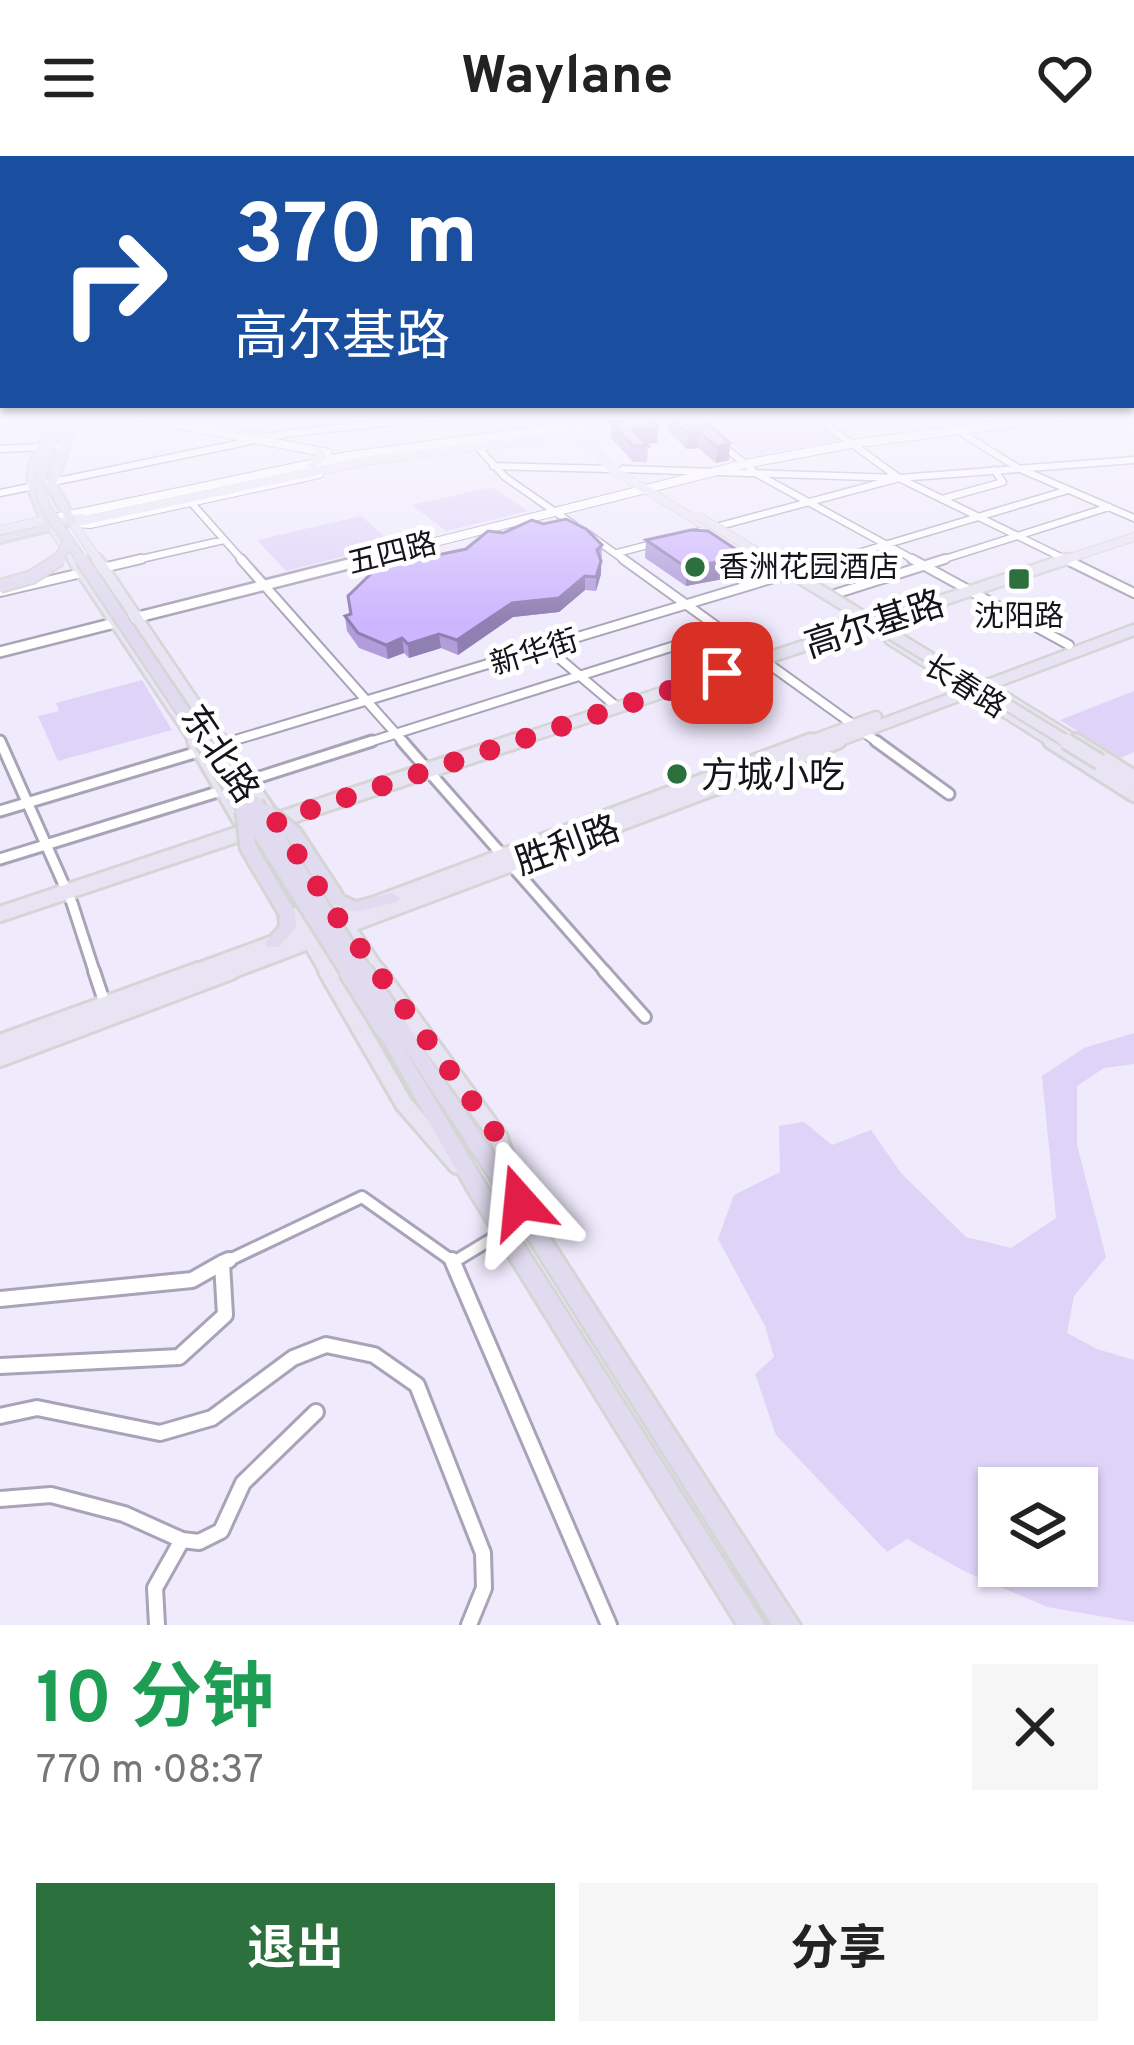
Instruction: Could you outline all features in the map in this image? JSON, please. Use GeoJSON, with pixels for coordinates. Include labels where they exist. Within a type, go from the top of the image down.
{"type":"FeatureCollection","features":[{"type":"Feature","properties":{"kind":"highway"},"geometry":{"type":"LineString","coordinates":[[29,489],[30,485]]}},
{"type":"Feature","properties":{"kind":"highway","name":"东北路"},"geometry":{"type":"LineString","coordinates":[[37,485],[69,541],[248,801]]}},
{"type":"Feature","properties":{"kind":"highway","name":"东北路"},"geometry":{"type":"LineString","coordinates":[[46,485],[46,494],[391,1026],[520,1202],[787,1625]]}},
{"type":"Feature","properties":{"kind":"highway","name":"东北路"},"geometry":{"type":"LineString","coordinates":[[51,485],[71,519]]}},
{"type":"Feature","properties":{"kind":"highway","name":"东北路"},"geometry":{"type":"LineString","coordinates":[[29,489],[49,524]]}},
{"type":"Feature","properties":{"kind":"highway"},"geometry":{"type":"LineString","coordinates":[[0,534],[71,519]]}},
{"type":"Feature","properties":{"kind":"highway"},"geometry":{"type":"LineString","coordinates":[[0,589],[49,568],[65,555],[69,541]]}},
{"type":"Feature","properties":{"kind":"highway"},"geometry":{"type":"LineString","coordinates":[[248,801],[294,834],[336,898],[356,907],[392,898]]}},
{"type":"Feature","properties":{"kind":"highway"},"geometry":{"type":"LineString","coordinates":[[248,801],[248,847],[287,913],[288,927],[273,944]]}},
{"type":"Feature","properties":{"kind":"highway","name":"东北路"},"geometry":{"type":"LineString","coordinates":[[391,1026],[477,1187],[752,1625]]}},
{"type":"Feature","properties":{"kind":"main road"},"geometry":{"type":"LineString","coordinates":[[71,519],[227,485]]}},
{"type":"Feature","properties":{"kind":"main road"},"geometry":{"type":"LineString","coordinates":[[189,500],[251,485]]}},
{"type":"Feature","properties":{"kind":"main road"},"geometry":{"type":"LineString","coordinates":[[71,519],[269,485]]}},
{"type":"Feature","properties":{"kind":"main road","name":"长春路"},"geometry":{"type":"LineString","coordinates":[[644,485],[1134,786]]}},
{"type":"Feature","properties":{"kind":"main road","name":"五四路"},"geometry":{"type":"LineString","coordinates":[[0,652],[664,485]]}},
{"type":"Feature","properties":{"kind":"main road","name":"长春路"},"geometry":{"type":"LineString","coordinates":[[678,505],[1134,786]]}},
{"type":"Feature","properties":{"kind":"main road","name":"东北路"},"geometry":{"type":"LineString","coordinates":[[71,519],[341,922],[499,1138],[520,1202]]}},
{"type":"Feature","properties":{"kind":"main road","name":"东北路"},"geometry":{"type":"LineString","coordinates":[[49,524],[201,751],[311,935],[404,1104],[477,1187]]}},
{"type":"Feature","properties":{"kind":"main road","name":"高尔基路"},"geometry":{"type":"LineString","coordinates":[[0,914],[1134,536]]}},
{"type":"Feature","properties":{"kind":"main road","name":"长春路"},"geometry":{"type":"LineString","coordinates":[[792,573],[835,594],[873,623]]}},
{"type":"Feature","properties":{"kind":"main road","name":"胜利路"},"geometry":{"type":"LineString","coordinates":[[974,685],[1069,645],[1134,625]]}},
{"type":"Feature","properties":{"kind":"main road","name":"胜利路"},"geometry":{"type":"LineString","coordinates":[[341,922],[1134,625]]}},
{"type":"Feature","properties":{"kind":"main road","name":"胜利路"},"geometry":{"type":"LineString","coordinates":[[0,1058],[311,935],[392,898],[509,860]]}},
{"type":"Feature","properties":{"kind":"main road","name":"胜利路"},"geometry":{"type":"LineString","coordinates":[[0,1043],[273,944],[311,935]]}},
{"type":"Feature","properties":{"kind":"street"},"geometry":{"type":"LineString","coordinates":[[0,494],[49,485]]}},
{"type":"Feature","properties":{"kind":"street"},"geometry":{"type":"LineString","coordinates":[[518,485],[766,658],[949,794]]}},
{"type":"Feature","properties":{"kind":"street"},"geometry":{"type":"LineString","coordinates":[[778,485],[1069,645]]}},
{"type":"Feature","properties":{"kind":"street"},"geometry":{"type":"LineString","coordinates":[[686,535],[875,485]]}},
{"type":"Feature","properties":{"kind":"street"},"geometry":{"type":"LineString","coordinates":[[912,485],[1134,593]]}},
{"type":"Feature","properties":{"kind":"street"},"geometry":{"type":"LineString","coordinates":[[942,500],[994,485]]}},
{"type":"Feature","properties":{"kind":"street"},"geometry":{"type":"LineString","coordinates":[[1056,485],[1134,518]]}},
{"type":"Feature","properties":{"kind":"street","name":"新华街"},"geometry":{"type":"LineString","coordinates":[[0,811],[1068,490]]}},
{"type":"Feature","properties":{"kind":"street"},"geometry":{"type":"LineString","coordinates":[[189,500],[645,1017]]}},
{"type":"Feature","properties":{"kind":"street"},"geometry":{"type":"LineString","coordinates":[[835,594],[1108,508]]}},
{"type":"Feature","properties":{"kind":"street"},"geometry":{"type":"LineString","coordinates":[[0,589],[224,540]]}},
{"type":"Feature","properties":{"kind":"street"},"geometry":{"type":"LineString","coordinates":[[617,553],[663,541]]}},
{"type":"Feature","properties":{"kind":"street"},"geometry":{"type":"LineString","coordinates":[[248,781],[725,631]]}},
{"type":"Feature","properties":{"kind":"street"},"geometry":{"type":"LineString","coordinates":[[547,648],[618,708]]}},
{"type":"Feature","properties":{"kind":"street"},"geometry":{"type":"LineString","coordinates":[[0,741],[67,891],[105,1004]]}},
{"type":"Feature","properties":{"kind":"street"},"geometry":{"type":"LineString","coordinates":[[0,859],[224,790]]}},
{"type":"Feature","properties":{"kind":"street"},"geometry":{"type":"LineString","coordinates":[[0,1299],[192,1280],[362,1197],[451,1260],[609,1625]]}},
{"type":"Feature","properties":{"kind":"street"},"geometry":{"type":"LineString","coordinates":[[451,1260],[505,1231]]}},
{"type":"Feature","properties":{"kind":"street"},"geometry":{"type":"LineString","coordinates":[[0,1366],[179,1357],[225,1315],[222,1263]]}},
{"type":"Feature","properties":{"kind":"street"},"geometry":{"type":"LineString","coordinates":[[0,1416],[37,1408],[160,1433],[212,1418],[293,1358],[326,1345],[374,1355],[417,1384],[483,1553],[484,1588],[469,1625]]}},
{"type":"Feature","properties":{"kind":"street"},"geometry":{"type":"LineString","coordinates":[[0,1499],[50,1495],[124,1514],[182,1540],[199,1542],[221,1531],[243,1483],[316,1412]]}},
{"type":"Feature","properties":{"kind":"street"},"geometry":{"type":"LineString","coordinates":[[158,1625],[155,1588],[182,1540]]}},
{"type":"Feature","properties":{"kind":"shaded area"},"geometry":{"type":"Polygon","coordinates":[[[492,487],[528,511],[446,531],[412,505],[492,487]]]}},
{"type":"Feature","properties":{"kind":"shaded area"},"geometry":{"type":"Polygon","coordinates":[[[361,516],[393,544],[286,571],[257,540],[361,516]]]}},
{"type":"Feature","properties":{"kind":"shaded area"},"geometry":{"type":"Polygon","coordinates":[[[142,680],[172,730],[58,761],[38,716],[59,711],[56,703],[142,680]]]}},
{"type":"Feature","properties":{"kind":"shaded area"},"geometry":{"type":"Polygon","coordinates":[[[1134,691],[1134,752],[1120,758],[1060,720],[1134,691]]]}},
{"type":"Feature","properties":{"kind":"shaded area"},"geometry":{"type":"Polygon","coordinates":[[[1134,1033],[1134,1064],[1104,1068],[1077,1086],[1077,1145],[1106,1257],[1074,1296],[1067,1333],[1097,1349],[1134,1360],[1134,1622],[1047,1607],[1001,1587],[1098,1587],[1098,1467],[978,1467],[978,1577],[907,1539],[887,1552],[776,1435],[755,1374],[774,1357],[765,1326],[718,1239],[734,1195],[780,1172],[779,1126],[804,1122],[832,1145],[871,1130],[901,1173],[966,1237],[1011,1248],[1056,1218],[1042,1076],[1084,1048],[1134,1033]]]}},
{"type":"Feature","properties":{"kind":"building"},"geometry":{"type":"Polygon","coordinates":[[[566,519],[586,529],[602,545],[597,550],[601,561],[596,577],[585,576],[559,598],[512,603],[457,640],[439,634],[408,644],[402,638],[386,645],[358,633],[345,616],[351,614],[348,596],[379,566],[406,554],[428,557],[466,549],[488,531],[503,533],[532,520],[543,524],[566,519]]]}},
{"type":"Feature","properties":{"kind":"building"},"geometry":{"type":"Polygon","coordinates":[[[708,531],[746,556],[687,568],[646,540],[708,531]]]}},
{"type":"Feature","properties":{"kind":"place","name":"香洲花园酒店"},"geometry":{"type":"Point","coordinates":[695,567]}},
{"type":"Feature","properties":{"kind":"place","name":"沈阳路"},"geometry":{"type":"Point","coordinates":[1019,579]}},
{"type":"Feature","properties":{"kind":"place","name":"方城小吃"},"geometry":{"type":"Point","coordinates":[677,774]}},
{"type":"Feature","properties":{"kind":"route"},"geometry":{"type":"LineString","coordinates":[[520,1202],[499,1138],[338,918],[276,821],[722,673]]}}]}
